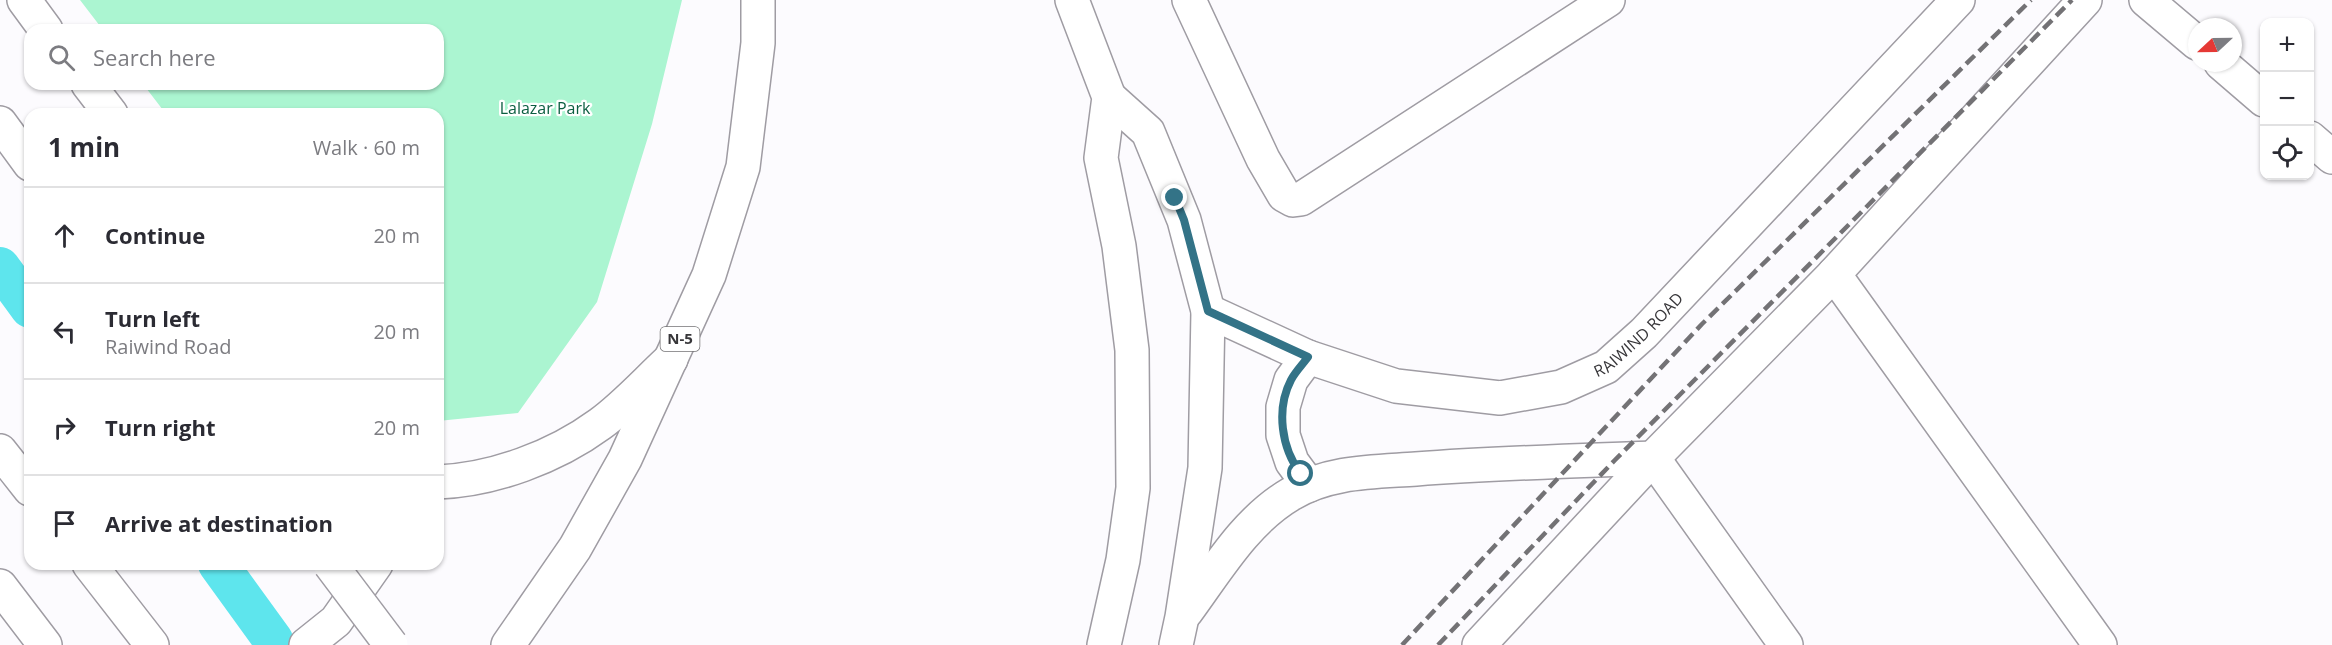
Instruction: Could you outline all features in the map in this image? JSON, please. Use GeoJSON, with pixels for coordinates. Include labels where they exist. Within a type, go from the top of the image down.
{"type":"FeatureCollection","features":[{"type":"Feature","properties":{"kind":"main road"},"geometry":{"type":"LineString","coordinates":[[24,0],[42,24]]}},
{"type":"Feature","properties":{"kind":"main road","name":"N-5"},"geometry":{"type":"LineString","coordinates":[[508,645],[575,548],[625,459],[709,275],[742,167],[758,43],[758,0]]}},
{"type":"Feature","properties":{"kind":"main road"},"geometry":{"type":"LineString","coordinates":[[1072,0],[1109,97],[1148,132],[1184,220],[1208,311],[1205,468],[1179,631]]}},
{"type":"Feature","properties":{"kind":"main road"},"geometry":{"type":"LineString","coordinates":[[1189,0],[1263,159],[1284,195],[1293,200],[1301,199],[1608,0]]}},
{"type":"Feature","properties":{"kind":"main road","name":"RAIWIND ROAD"},"geometry":{"type":"LineString","coordinates":[[1208,311],[1308,357],[1396,386],[1500,398],[1562,387],[1605,367],[1644,333],[1958,0]]}},
{"type":"Feature","properties":{"kind":"main road"},"geometry":{"type":"LineString","coordinates":[[1479,645],[1653,458],[1834,274],[2085,0]]}},
{"type":"Feature","properties":{"kind":"main road"},"geometry":{"type":"LineString","coordinates":[[2146,0],[2188,35]]}},
{"type":"Feature","properties":{"kind":"main road"},"geometry":{"type":"LineString","coordinates":[[2232,72],[2260,96]]}},
{"type":"Feature","properties":{"kind":"main road"},"geometry":{"type":"LineString","coordinates":[[93,90],[106,108]]}},
{"type":"Feature","properties":{"kind":"main road"},"geometry":{"type":"LineString","coordinates":[[1104,645],[1123,560],[1133,488],[1132,350],[1119,246],[1101,158],[1109,97]]}},
{"type":"Feature","properties":{"kind":"main road"},"geometry":{"type":"LineString","coordinates":[[0,123],[24,156]]}},
{"type":"Feature","properties":{"kind":"main road"},"geometry":{"type":"LineString","coordinates":[[2314,141],[2332,157]]}},
{"type":"Feature","properties":{"kind":"main road"},"geometry":{"type":"LineString","coordinates":[[1834,274],[2100,645]]}},
{"type":"Feature","properties":{"kind":"main road"},"geometry":{"type":"LineString","coordinates":[[1308,357],[1291,380],[1283,407],[1283,435],[1292,462],[1310,485]]}},
{"type":"Feature","properties":{"kind":"main road"},"geometry":{"type":"LineString","coordinates":[[444,482],[459,481],[520,465],[569,444],[601,423],[671,359]]}},
{"type":"Feature","properties":{"kind":"main road"},"geometry":{"type":"LineString","coordinates":[[0,451],[24,481]]}},
{"type":"Feature","properties":{"kind":"main road"},"geometry":{"type":"LineString","coordinates":[[1179,631],[1253,523],[1292,494],[1310,485],[1340,475],[1653,458]]}},
{"type":"Feature","properties":{"kind":"main road"},"geometry":{"type":"LineString","coordinates":[[1653,458],[1786,645]]}},
{"type":"Feature","properties":{"kind":"main road"},"geometry":{"type":"LineString","coordinates":[[94,570],[152,645]]}},
{"type":"Feature","properties":{"kind":"main road"},"geometry":{"type":"LineString","coordinates":[[335,570],[391,645]]}},
{"type":"Feature","properties":{"kind":"main road"},"geometry":{"type":"LineString","coordinates":[[306,645],[336,621],[372,570]]}},
{"type":"Feature","properties":{"kind":"main road"},"geometry":{"type":"LineString","coordinates":[[0,586],[45,645]]}},
{"type":"Feature","properties":{"kind":"green space","name":"Lalazar Park"},"geometry":{"type":"Polygon","coordinates":[[[80,0],[682,0],[652,124],[597,302],[518,413],[444,420],[444,108],[161,108],[148,90],[444,90],[444,24],[98,24],[80,0]]]}},
{"type":"Feature","properties":{"kind":"waterway"},"geometry":{"type":"LineString","coordinates":[[0,267],[24,300]]}},
{"type":"Feature","properties":{"kind":"waterway"},"geometry":{"type":"LineString","coordinates":[[222,570],[273,640]]}},
{"type":"Feature","properties":{"kind":"railway"},"geometry":{"type":"LineString","coordinates":[[1402,645],[1702,324],[2031,0]]}},
{"type":"Feature","properties":{"kind":"railway"},"geometry":{"type":"LineString","coordinates":[[1438,645],[1615,460],[2072,0]]}},
{"type":"Feature","properties":{"kind":"route"},"geometry":{"type":"LineString","coordinates":[[1175,198],[1184,220],[1208,311],[1308,357],[1291,380],[1283,407],[1283,435],[1292,462],[1301,474]]}}]}
